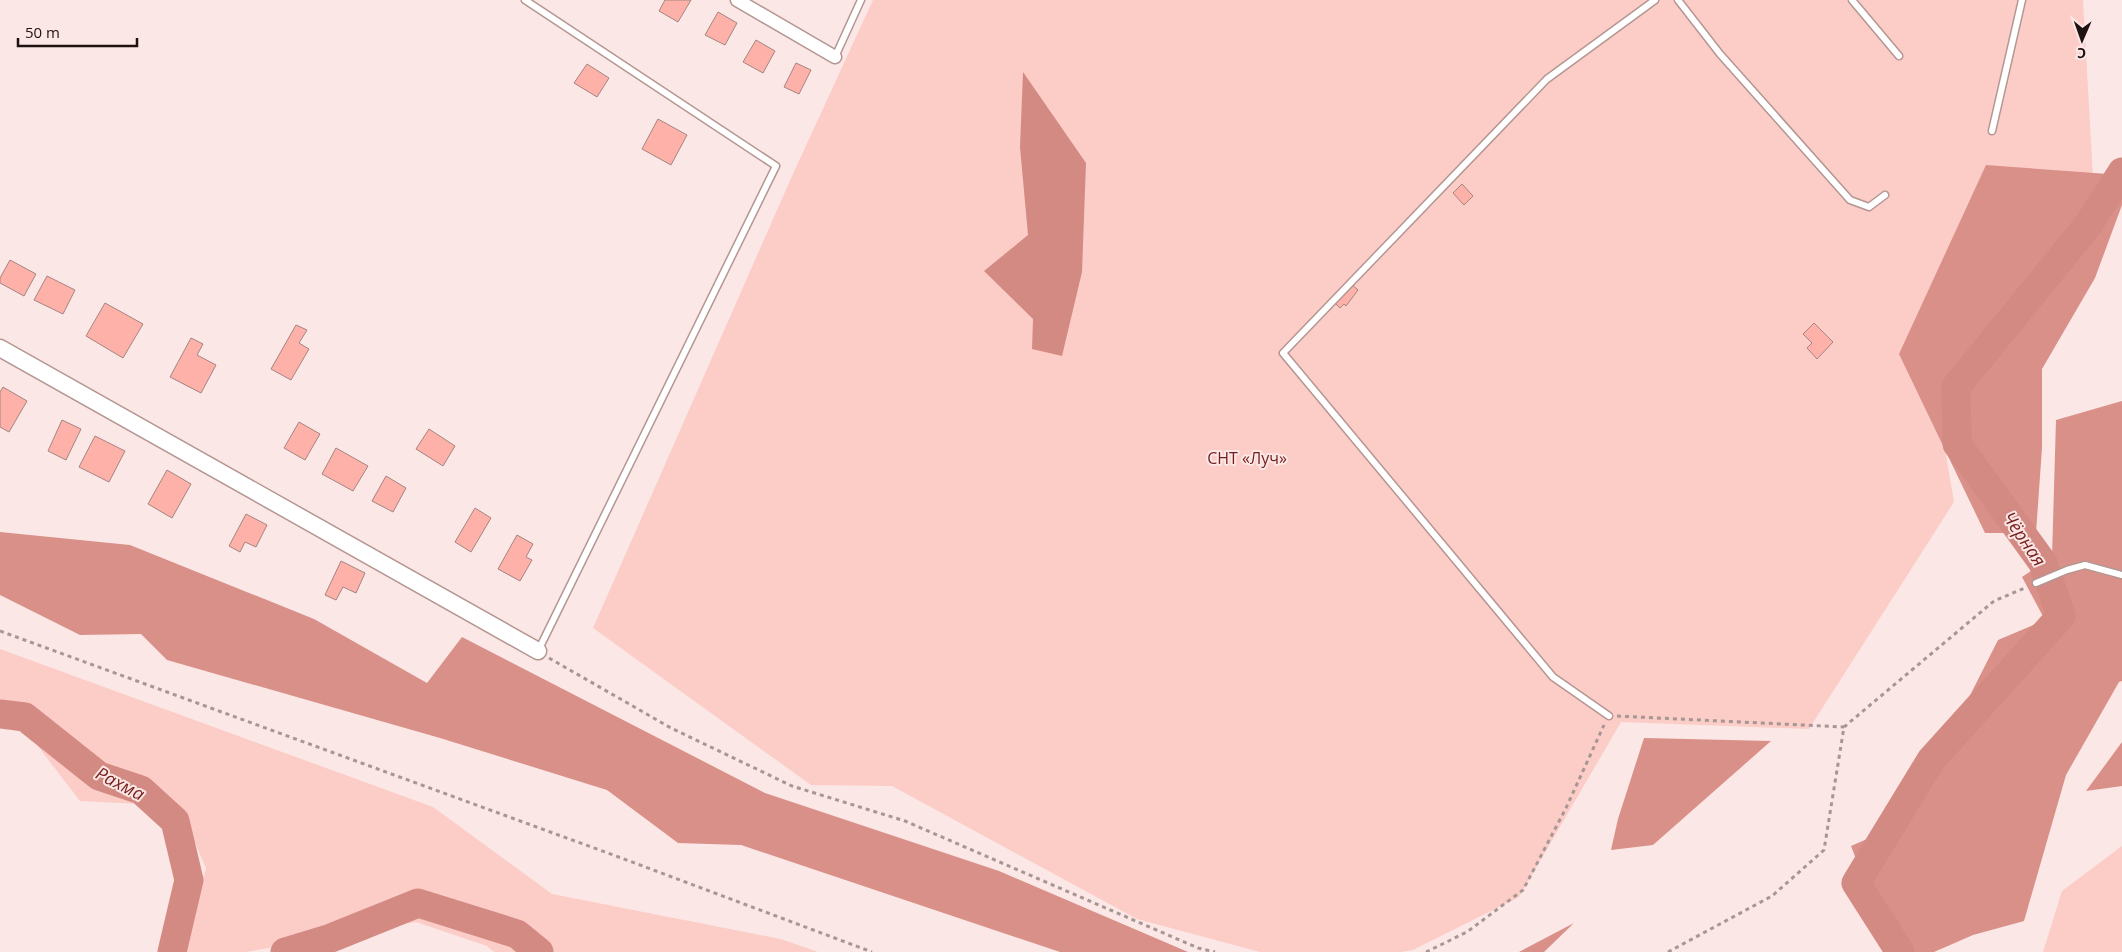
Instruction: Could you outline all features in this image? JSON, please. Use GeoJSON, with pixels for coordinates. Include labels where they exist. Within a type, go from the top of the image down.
{"type":"FeatureCollection","features":[{"type":"Feature","properties":{"kind":"street"},"geometry":{"type":"LineString","coordinates":[[737,0],[835,57]]}},
{"type":"Feature","properties":{"kind":"street"},"geometry":{"type":"LineString","coordinates":[[0,348],[538,651]]}},
{"type":"Feature","properties":{"kind":"lane"},"geometry":{"type":"LineString","coordinates":[[525,0],[776,166],[538,651]]}},
{"type":"Feature","properties":{"kind":"lane"},"geometry":{"type":"LineString","coordinates":[[835,57],[861,0]]}},
{"type":"Feature","properties":{"kind":"lane"},"geometry":{"type":"LineString","coordinates":[[1609,716],[1553,677],[1283,353],[1547,79],[1655,0]]}},
{"type":"Feature","properties":{"kind":"lane"},"geometry":{"type":"LineString","coordinates":[[1678,0],[1720,54],[1850,200],[1869,207],[1885,195]]}},
{"type":"Feature","properties":{"kind":"lane"},"geometry":{"type":"LineString","coordinates":[[1852,0],[1898,56]]}},
{"type":"Feature","properties":{"kind":"lane"},"geometry":{"type":"LineString","coordinates":[[1992,131],[2022,0]]}},
{"type":"Feature","properties":{"kind":"lane"},"geometry":{"type":"LineString","coordinates":[[2036,583],[2067,570],[2085,566],[2122,575]]}},
{"type":"Feature","properties":{"kind":"path"},"geometry":{"type":"LineString","coordinates":[[1668,952],[1772,896],[1824,850],[1844,726],[1994,601],[2036,583]]}},
{"type":"Feature","properties":{"kind":"path"},"geometry":{"type":"LineString","coordinates":[[0,631],[616,856],[872,952]]}},
{"type":"Feature","properties":{"kind":"path"},"geometry":{"type":"LineString","coordinates":[[538,651],[671,728],[792,786],[905,821],[1198,948],[1215,952]]}},
{"type":"Feature","properties":{"kind":"path"},"geometry":{"type":"LineString","coordinates":[[1426,952],[1467,932],[1523,890],[1566,808],[1609,716],[1844,726]]}},
{"type":"Feature","properties":{"kind":"green space","name":"СНТ «Луч»"},"geometry":{"type":"Polygon","coordinates":[[[873,0],[2083,0],[2094,195],[1937,402],[1954,502],[1809,729],[1621,722],[1519,897],[1413,950],[1401,952],[1260,952],[1137,919],[892,786],[811,785],[593,628],[792,176],[873,0]]]}},
{"type":"Feature","properties":{"kind":"green space"},"geometry":{"type":"Polygon","coordinates":[[[0,649],[433,807],[552,894],[781,939],[818,952],[494,952],[487,946],[416,922],[246,952],[185,952],[206,868],[179,806],[80,801],[0,699],[0,649]]]}},
{"type":"Feature","properties":{"kind":"green space"},"geometry":{"type":"Polygon","coordinates":[[[2122,846],[2122,952],[2043,952],[2062,891],[2122,846]]]}},
{"type":"Feature","properties":{"kind":"shaded area"},"geometry":{"type":"Polygon","coordinates":[[[1023,72],[1086,163],[1082,272],[1062,356],[1032,349],[1033,319],[984,271],[1028,235],[1020,147],[1023,72]]]}},
{"type":"Feature","properties":{"kind":"shaded area"},"geometry":{"type":"Polygon","coordinates":[[[1986,165],[2122,175],[2122,205],[2095,278],[2042,369],[2042,448],[2036,533],[1985,533],[1899,354],[1986,165]]]}},
{"type":"Feature","properties":{"kind":"shaded area"},"geometry":{"type":"Polygon","coordinates":[[[2122,401],[2122,681],[2119,682],[2066,775],[2024,921],[1973,935],[1934,952],[1892,952],[1851,846],[1906,822],[1998,640],[2045,620],[2022,577],[2052,557],[2056,420],[2122,401]]]}},
{"type":"Feature","properties":{"kind":"shaded area"},"geometry":{"type":"Polygon","coordinates":[[[0,532],[130,545],[314,619],[427,683],[462,637],[765,793],[999,871],[1188,952],[1060,952],[741,845],[678,843],[607,790],[440,738],[167,660],[141,634],[80,635],[0,595],[0,532]]]}},
{"type":"Feature","properties":{"kind":"shaded area"},"geometry":{"type":"Polygon","coordinates":[[[1644,738],[1771,741],[1653,845],[1611,850],[1618,819],[1644,738]]]}},
{"type":"Feature","properties":{"kind":"shaded area"},"geometry":{"type":"Polygon","coordinates":[[[2122,742],[2122,786],[2086,791],[2122,742]]]}},
{"type":"Feature","properties":{"kind":"shaded area"},"geometry":{"type":"Polygon","coordinates":[[[1574,923],[1544,952],[1519,952],[1574,923]]]}},
{"type":"Feature","properties":{"kind":"building"},"geometry":{"type":"Polygon","coordinates":[[[665,0],[691,0],[678,22],[659,11],[665,0]]]}},
{"type":"Feature","properties":{"kind":"building"},"geometry":{"type":"Polygon","coordinates":[[[718,12],[737,23],[725,45],[705,35],[718,12]]]}},
{"type":"Feature","properties":{"kind":"building"},"geometry":{"type":"Polygon","coordinates":[[[756,40],[775,51],[763,73],[743,62],[756,40]]]}},
{"type":"Feature","properties":{"kind":"building"},"geometry":{"type":"Polygon","coordinates":[[[796,63],[811,70],[799,94],[784,87],[796,63]]]}},
{"type":"Feature","properties":{"kind":"building"},"geometry":{"type":"Polygon","coordinates":[[[587,64],[609,78],[597,97],[574,83],[587,64]]]}},
{"type":"Feature","properties":{"kind":"building"},"geometry":{"type":"Polygon","coordinates":[[[658,119],[687,135],[671,165],[642,149],[658,119]]]}},
{"type":"Feature","properties":{"kind":"building"},"geometry":{"type":"Polygon","coordinates":[[[1462,184],[1473,196],[1464,205],[1453,193],[1462,184]]]}},
{"type":"Feature","properties":{"kind":"building"},"geometry":{"type":"Polygon","coordinates":[[[10,260],[36,274],[24,296],[0,283],[0,278],[10,260]]]}},
{"type":"Feature","properties":{"kind":"building"},"geometry":{"type":"Polygon","coordinates":[[[47,276],[75,290],[63,314],[34,300],[47,276]]]}},
{"type":"Feature","properties":{"kind":"building"},"geometry":{"type":"Polygon","coordinates":[[[1351,284],[1358,290],[1346,306],[1344,304],[1340,308],[1334,302],[1351,284]]]}},
{"type":"Feature","properties":{"kind":"building"},"geometry":{"type":"Polygon","coordinates":[[[105,303],[143,324],[123,358],[86,336],[105,303]]]}},
{"type":"Feature","properties":{"kind":"building"},"geometry":{"type":"Polygon","coordinates":[[[1814,323],[1833,342],[1817,359],[1807,348],[1812,343],[1803,334],[1814,323]]]}},
{"type":"Feature","properties":{"kind":"building"},"geometry":{"type":"Polygon","coordinates":[[[296,325],[307,330],[299,343],[309,349],[291,380],[271,369],[296,325]]]}},
{"type":"Feature","properties":{"kind":"building"},"geometry":{"type":"Polygon","coordinates":[[[191,338],[203,344],[197,355],[216,365],[201,393],[170,377],[191,338]]]}},
{"type":"Feature","properties":{"kind":"building"},"geometry":{"type":"Polygon","coordinates":[[[3,387],[27,401],[9,432],[0,427],[0,392],[3,387]]]}},
{"type":"Feature","properties":{"kind":"building"},"geometry":{"type":"Polygon","coordinates":[[[62,420],[81,429],[66,460],[48,451],[62,420]]]}},
{"type":"Feature","properties":{"kind":"building"},"geometry":{"type":"Polygon","coordinates":[[[299,422],[320,434],[305,460],[284,448],[299,422]]]}},
{"type":"Feature","properties":{"kind":"building"},"geometry":{"type":"Polygon","coordinates":[[[429,429],[455,446],[443,466],[416,449],[429,429]]]}},
{"type":"Feature","properties":{"kind":"building"},"geometry":{"type":"Polygon","coordinates":[[[95,436],[125,451],[109,482],[79,467],[95,436]]]}},
{"type":"Feature","properties":{"kind":"building"},"geometry":{"type":"Polygon","coordinates":[[[336,448],[368,466],[353,491],[322,474],[336,448]]]}},
{"type":"Feature","properties":{"kind":"building"},"geometry":{"type":"Polygon","coordinates":[[[167,470],[191,484],[172,518],[148,504],[167,470]]]}},
{"type":"Feature","properties":{"kind":"building"},"geometry":{"type":"Polygon","coordinates":[[[386,476],[406,488],[393,512],[372,501],[386,476]]]}},
{"type":"Feature","properties":{"kind":"building"},"geometry":{"type":"Polygon","coordinates":[[[475,508],[491,518],[471,552],[455,542],[475,508]]]}},
{"type":"Feature","properties":{"kind":"building"},"geometry":{"type":"Polygon","coordinates":[[[246,514],[267,525],[256,547],[245,542],[240,552],[229,546],[246,514]]]}},
{"type":"Feature","properties":{"kind":"building"},"geometry":{"type":"Polygon","coordinates":[[[517,535],[533,544],[526,557],[532,560],[520,581],[498,569],[517,535]]]}},
{"type":"Feature","properties":{"kind":"building"},"geometry":{"type":"Polygon","coordinates":[[[341,561],[365,573],[356,593],[343,587],[336,600],[325,595],[341,561]]]}},
{"type":"Feature","properties":{"kind":"waterway","name":"Чёрная"},"geometry":{"type":"LineString","coordinates":[[1900,952],[1856,883],[1931,760],[2061,616],[2043,563],[1957,444],[1956,387],[2088,225],[2122,172]]}},
{"type":"Feature","properties":{"kind":"waterway","name":"Рахма"},"geometry":{"type":"LineString","coordinates":[[0,714],[25,717],[99,776],[141,790],[175,821],[189,880],[172,952]]}},
{"type":"Feature","properties":{"kind":"waterway","name":"Рахма"},"geometry":{"type":"LineString","coordinates":[[285,952],[331,938],[418,903],[517,934],[539,952]]}}]}
